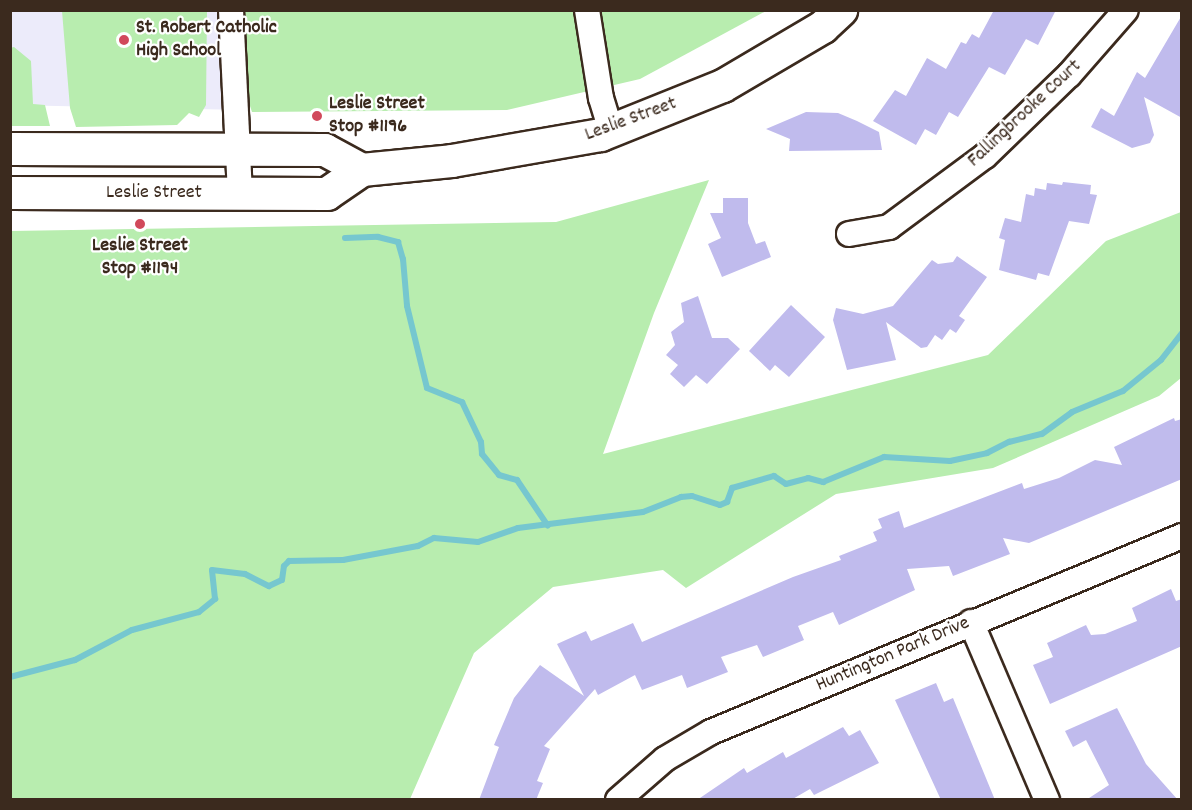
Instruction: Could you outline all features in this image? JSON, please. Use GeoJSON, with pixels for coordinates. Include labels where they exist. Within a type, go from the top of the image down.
{"type":"FeatureCollection","features":[{"type":"Feature","properties":{"kind":"main road","name":"Leslie Street"},"geometry":{"type":"LineString","coordinates":[[10,193],[327,194],[362,170],[452,161],[611,131],[723,86],[823,27],[841,10]]}},
{"type":"Feature","properties":{"kind":"main road"},"geometry":{"type":"LineString","coordinates":[[10,150],[325,150],[362,170]]}},
{"type":"Feature","properties":{"kind":"street"},"geometry":{"type":"LineString","coordinates":[[231,10],[240,194]]}},
{"type":"Feature","properties":{"kind":"street"},"geometry":{"type":"LineString","coordinates":[[587,10],[611,131]]}},
{"type":"Feature","properties":{"kind":"street","name":"Fallingbrooke Court"},"geometry":{"type":"LineString","coordinates":[[849,234],[889,227],[985,156],[1069,75],[1126,10]]}},
{"type":"Feature","properties":{"kind":"street","name":"Huntington Park Drive"},"geometry":{"type":"LineString","coordinates":[[618,800],[665,759],[711,732],[1182,536]]}},
{"type":"Feature","properties":{"kind":"street"},"geometry":{"type":"LineString","coordinates":[[972,622],[1047,800]]}},
{"type":"Feature","properties":{"kind":"shaded area","name":"St. Robert Catholic High School"},"geometry":{"type":"Polygon","coordinates":[[[10,11],[237,11],[242,110],[11,105],[10,11]]]}},
{"type":"Feature","properties":{"kind":"green space","name":"St. Robert Catholic High School"},"geometry":{"type":"Polygon","coordinates":[[[62,11],[207,11],[206,105],[199,117],[189,113],[177,125],[76,127],[70,108],[62,11]]]}},
{"type":"Feature","properties":{"kind":"green space"},"geometry":{"type":"Polygon","coordinates":[[[237,11],[766,11],[640,79],[507,110],[252,112],[238,70],[237,11]]]}},
{"type":"Feature","properties":{"kind":"green space"},"geometry":{"type":"Polygon","coordinates":[[[14,47],[31,61],[33,104],[45,105],[50,126],[11,126],[10,48],[14,47]]]}},
{"type":"Feature","properties":{"kind":"green space"},"geometry":{"type":"Polygon","coordinates":[[[709,180],[654,313],[603,454],[988,355],[1106,241],[1181,212],[1181,378],[1159,396],[993,468],[836,494],[686,588],[663,570],[553,587],[474,653],[410,799],[11,799],[11,231],[556,222],[709,180]]]}},
{"type":"Feature","properties":{"kind":"building"},"geometry":{"type":"Polygon","coordinates":[[[994,10],[1056,10],[1038,45],[1026,39],[1005,75],[989,67],[958,117],[949,112],[936,135],[925,129],[916,145],[873,121],[895,90],[906,96],[927,58],[946,69],[961,42],[966,44],[972,34],[979,38],[994,10]]]}},
{"type":"Feature","properties":{"kind":"building"},"geometry":{"type":"Polygon","coordinates":[[[1182,15],[1182,118],[1144,97],[1154,135],[1150,143],[1132,148],[1091,127],[1101,108],[1114,116],[1137,72],[1145,78],[1182,15]]]}},
{"type":"Feature","properties":{"kind":"building"},"geometry":{"type":"Polygon","coordinates":[[[806,112],[838,113],[879,132],[882,150],[789,151],[790,139],[766,129],[806,112]]]}},
{"type":"Feature","properties":{"kind":"building"},"geometry":{"type":"Polygon","coordinates":[[[1063,182],[1091,185],[1090,194],[1097,195],[1089,224],[1069,221],[1049,276],[1038,273],[1036,280],[999,270],[1005,240],[999,238],[1005,218],[1021,222],[1026,194],[1034,196],[1035,188],[1046,190],[1047,183],[1062,185],[1063,182]]]}},
{"type":"Feature","properties":{"kind":"building"},"geometry":{"type":"Polygon","coordinates":[[[723,198],[748,198],[748,223],[756,244],[765,241],[771,257],[722,277],[708,244],[721,238],[710,213],[723,213],[723,198]]]}},
{"type":"Feature","properties":{"kind":"building"},"geometry":{"type":"Polygon","coordinates":[[[957,256],[987,277],[959,316],[965,320],[956,333],[950,329],[942,340],[935,335],[927,347],[921,348],[886,322],[896,360],[847,370],[833,320],[836,308],[863,314],[893,306],[932,260],[938,264],[953,262],[957,256]]]}},
{"type":"Feature","properties":{"kind":"building"},"geometry":{"type":"Polygon","coordinates":[[[698,296],[712,338],[728,338],[740,349],[707,384],[696,375],[684,387],[670,374],[678,365],[666,355],[675,345],[671,332],[684,322],[681,303],[698,296]]]}},
{"type":"Feature","properties":{"kind":"building"},"geometry":{"type":"Polygon","coordinates":[[[791,305],[825,337],[789,377],[775,365],[770,371],[749,351],[791,305]]]}},
{"type":"Feature","properties":{"kind":"building"},"geometry":{"type":"Polygon","coordinates":[[[1174,418],[1175,421],[1182,419],[1182,479],[1029,543],[1003,538],[1010,554],[953,576],[949,566],[907,569],[915,590],[839,625],[833,612],[798,626],[804,640],[763,657],[757,645],[721,657],[728,672],[687,688],[682,675],[642,690],[635,675],[598,695],[595,689],[544,746],[550,749],[537,781],[543,783],[536,800],[479,800],[499,747],[494,745],[514,698],[540,665],[584,696],[557,644],[586,631],[591,641],[633,623],[642,642],[793,577],[841,560],[839,556],[877,541],[873,532],[882,528],[878,519],[899,511],[904,528],[1022,483],[1024,489],[1059,478],[1095,460],[1122,465],[1114,447],[1174,418]]]}},
{"type":"Feature","properties":{"kind":"building"},"geometry":{"type":"Polygon","coordinates":[[[1171,589],[1176,601],[1182,599],[1182,646],[1050,704],[1033,665],[1053,657],[1047,643],[1086,625],[1091,635],[1105,634],[1137,621],[1132,608],[1171,589]]]}},
{"type":"Feature","properties":{"kind":"building"},"geometry":{"type":"Polygon","coordinates":[[[936,683],[944,702],[953,698],[995,800],[941,800],[895,700],[936,683]]]}},
{"type":"Feature","properties":{"kind":"building"},"geometry":{"type":"Polygon","coordinates":[[[1117,708],[1146,764],[1178,800],[1086,800],[1109,785],[1086,740],[1073,747],[1065,731],[1117,708]]]}},
{"type":"Feature","properties":{"kind":"building"},"geometry":{"type":"Polygon","coordinates":[[[843,727],[849,736],[860,730],[879,763],[814,795],[810,789],[791,800],[697,800],[744,768],[747,773],[783,752],[786,758],[843,727]]]}},
{"type":"Feature","properties":{"kind":"waterway"},"geometry":{"type":"LineString","coordinates":[[345,238],[378,237],[398,242],[403,259],[407,306],[427,388],[462,402],[481,442],[482,454],[499,475],[517,480],[548,526]]}},
{"type":"Feature","properties":{"kind":"waterway"},"geometry":{"type":"LineString","coordinates":[[10,677],[75,660],[132,630],[199,612],[215,599],[212,570],[245,574],[269,586],[282,580],[284,566],[289,561],[343,560],[418,546],[434,538],[478,542],[518,528],[643,512],[681,497],[692,496],[720,505],[727,502],[732,488],[774,476],[786,484],[808,478],[823,482],[884,457],[950,461],[987,453],[1009,442],[1042,434],[1072,412],[1123,391],[1161,360],[1182,333]]}},
{"type":"Feature","properties":{"kind":"place","name":"St. Robert Catholic High School"},"geometry":{"type":"Point","coordinates":[124,40]}},
{"type":"Feature","properties":{"kind":"place","name":"Leslie Street Stop #1196"},"geometry":{"type":"Point","coordinates":[317,116]}},
{"type":"Feature","properties":{"kind":"place","name":"Leslie Street Stop #1194"},"geometry":{"type":"Point","coordinates":[140,224]}}]}
